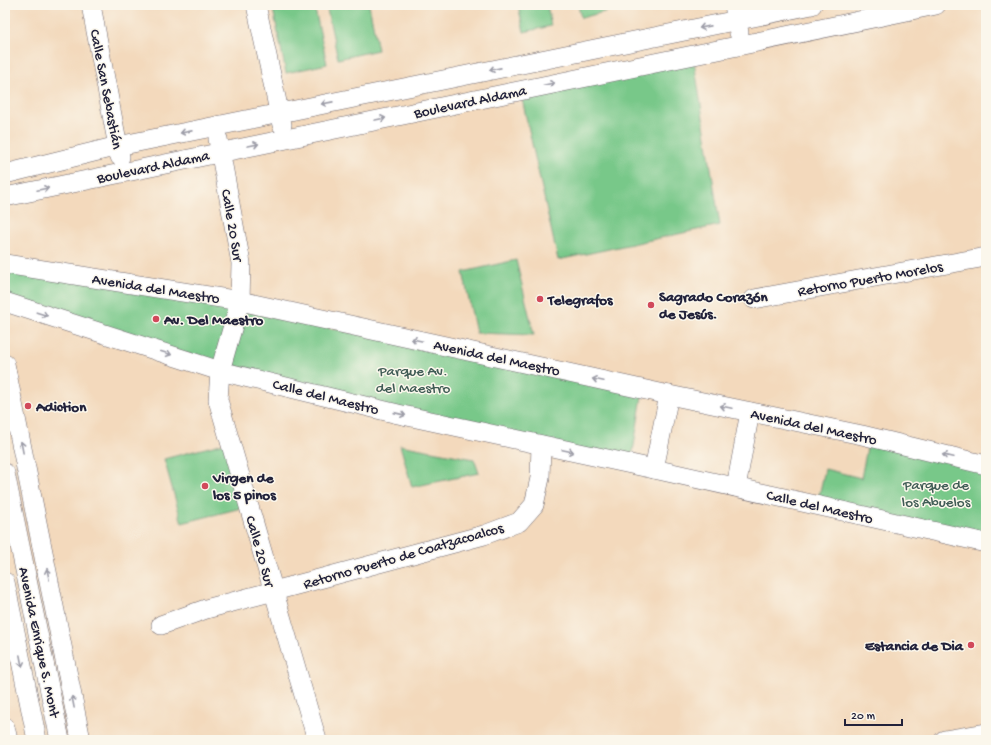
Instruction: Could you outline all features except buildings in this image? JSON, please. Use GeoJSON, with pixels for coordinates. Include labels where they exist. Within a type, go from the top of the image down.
{"type":"FeatureCollection","features":[{"type":"Feature","properties":{"kind":"street","name":"Calle San Sebastián"},"geometry":{"type":"LineString","coordinates":[[91,5],[123,172]]}},
{"type":"Feature","properties":{"kind":"street"},"geometry":{"type":"LineString","coordinates":[[256,5],[285,139]]}},
{"type":"Feature","properties":{"kind":"street","name":"Boulevard Aldama"},"geometry":{"type":"LineString","coordinates":[[5,174],[118,146],[279,113],[735,13],[812,5]]}},
{"type":"Feature","properties":{"kind":"street","name":"Boulevard Aldama"},"geometry":{"type":"LineString","coordinates":[[5,197],[741,45],[895,9],[936,5]]}},
{"type":"Feature","properties":{"kind":"street"},"geometry":{"type":"LineString","coordinates":[[735,13],[741,45]]}},
{"type":"Feature","properties":{"kind":"street","name":"Calle 20 Sur"},"geometry":{"type":"LineString","coordinates":[[215,126],[241,264],[240,301],[220,371],[218,400],[317,740]]}},
{"type":"Feature","properties":{"kind":"street","name":"Retorno Puerto Morelos"},"geometry":{"type":"LineString","coordinates":[[754,299],[986,257]]}},
{"type":"Feature","properties":{"kind":"street","name":"Avenida del Maestro"},"geometry":{"type":"LineString","coordinates":[[5,264],[240,301],[669,395],[862,435],[986,465]]}},
{"type":"Feature","properties":{"kind":"street","name":"Calle del Maestro"},"geometry":{"type":"LineString","coordinates":[[5,302],[220,371],[398,414],[986,543]]}},
{"type":"Feature","properties":{"kind":"street"},"geometry":{"type":"LineString","coordinates":[[5,364],[81,740]]}},
{"type":"Feature","properties":{"kind":"street"},"geometry":{"type":"LineString","coordinates":[[654,469],[669,395]]}},
{"type":"Feature","properties":{"kind":"street"},"geometry":{"type":"LineString","coordinates":[[736,487],[750,412]]}},
{"type":"Feature","properties":{"kind":"street","name":"Retorno Puerto de Coatzacoalcos"},"geometry":{"type":"LineString","coordinates":[[161,625],[206,609],[484,535],[519,522],[534,505],[540,478],[541,445]]}},
{"type":"Feature","properties":{"kind":"street","name":"Avenida Enrique S. Mont"},"geometry":{"type":"LineString","coordinates":[[5,473],[60,740]]}},
{"type":"Feature","properties":{"kind":"street","name":"Avenida Enrique S. Mont"},"geometry":{"type":"LineString","coordinates":[[5,582],[37,740]]}},
{"type":"Feature","properties":{"kind":"street"},"geometry":{"type":"LineString","coordinates":[[5,727],[8,740]]}},
{"type":"Feature","properties":{"kind":"street"},"geometry":{"type":"LineString","coordinates":[[944,740],[986,733]]}},
{"type":"Feature","properties":{"kind":"green space"},"geometry":{"type":"Polygon","coordinates":[[[292,5],[314,5],[327,64],[286,73],[273,9],[292,5]]]}},
{"type":"Feature","properties":{"kind":"green space"},"geometry":{"type":"Polygon","coordinates":[[[326,5],[369,5],[378,50],[338,59],[326,5]]]}},
{"type":"Feature","properties":{"kind":"green space"},"geometry":{"type":"Polygon","coordinates":[[[518,5],[547,5],[551,26],[524,32],[518,5]]]}},
{"type":"Feature","properties":{"kind":"green space"},"geometry":{"type":"Polygon","coordinates":[[[578,5],[606,5],[608,11],[581,18],[578,5]]]}},
{"type":"Feature","properties":{"kind":"green space"},"geometry":{"type":"Polygon","coordinates":[[[693,55],[720,225],[558,260],[520,90],[693,55]]]}},
{"type":"Feature","properties":{"kind":"green space"},"geometry":{"type":"Polygon","coordinates":[[[516,260],[534,335],[476,333],[463,272],[516,260]]]}},
{"type":"Feature","properties":{"kind":"green space","name":"Parque Av. del Maestro"},"geometry":{"type":"Polygon","coordinates":[[[5,264],[643,390],[631,464],[398,414],[5,302],[5,264]]]}},
{"type":"Feature","properties":{"kind":"green space","name":"Parque de los Abuelos"},"geometry":{"type":"Polygon","coordinates":[[[869,438],[986,465],[986,543],[817,505],[825,469],[861,478],[869,438]]]}},
{"type":"Feature","properties":{"kind":"green space"},"geometry":{"type":"Polygon","coordinates":[[[232,441],[249,506],[182,523],[164,459],[232,441]]]}},
{"type":"Feature","properties":{"kind":"green space"},"geometry":{"type":"Polygon","coordinates":[[[400,445],[474,459],[479,473],[412,487],[400,445]]]}},
{"type":"Feature","properties":{"kind":"place","name":"Telegrafos"},"geometry":{"type":"Point","coordinates":[540,299]}},
{"type":"Feature","properties":{"kind":"place","name":"Sagrado Corazón de Jesús."},"geometry":{"type":"Point","coordinates":[651,305]}},
{"type":"Feature","properties":{"kind":"place","name":"Av. Del Maestro"},"geometry":{"type":"Point","coordinates":[156,319]}},
{"type":"Feature","properties":{"kind":"place","name":"Adiction"},"geometry":{"type":"Point","coordinates":[28,406]}},
{"type":"Feature","properties":{"kind":"place","name":"Virgen de los 5 pinos"},"geometry":{"type":"Point","coordinates":[205,486]}},
{"type":"Feature","properties":{"kind":"place","name":"Estancia de Dia"},"geometry":{"type":"Point","coordinates":[971,645]}}]}
